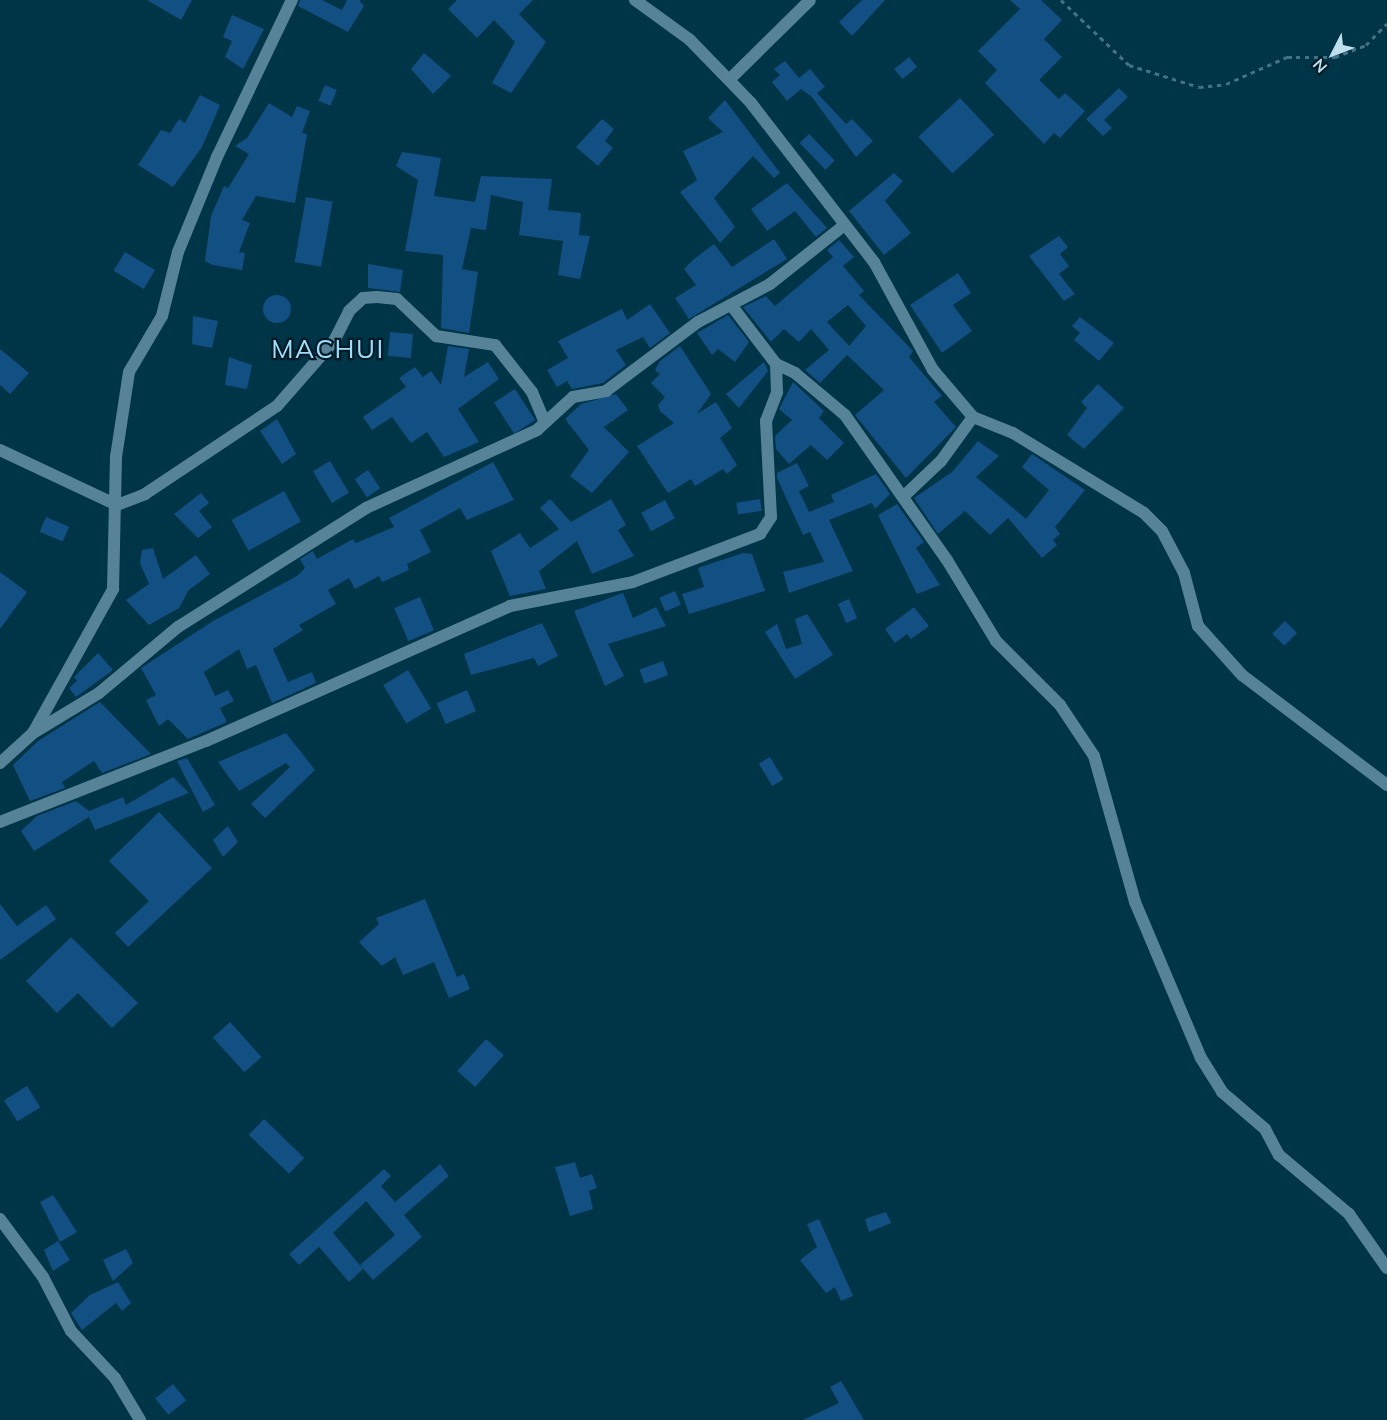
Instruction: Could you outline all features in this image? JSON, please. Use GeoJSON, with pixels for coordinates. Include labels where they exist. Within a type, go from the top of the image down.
{"type":"FeatureCollection","features":[{"type":"Feature","properties":{"kind":"street"},"geometry":{"type":"LineString","coordinates":[[33,733],[113,589],[117,505],[116,457],[129,372],[162,316],[178,252],[217,157],[292,0]]}},
{"type":"Feature","properties":{"kind":"street"},"geometry":{"type":"LineString","coordinates":[[634,0],[690,40],[730,80],[842,227],[879,269],[933,370],[973,417],[1013,433],[1144,513],[1162,531],[1184,573],[1198,626],[1242,675],[1387,785]]}},
{"type":"Feature","properties":{"kind":"street"},"geometry":{"type":"LineString","coordinates":[[730,80],[810,0]]}},
{"type":"Feature","properties":{"kind":"street"},"geometry":{"type":"LineString","coordinates":[[0,763],[33,733],[99,693],[178,627],[366,508],[545,422],[573,397],[606,391],[698,322],[770,284],[842,227]]}},
{"type":"Feature","properties":{"kind":"street"},"geometry":{"type":"LineString","coordinates":[[0,450],[117,505],[145,494],[277,406],[334,341],[349,310],[363,298],[397,299],[436,336],[495,345],[532,392],[545,422]]}},
{"type":"Feature","properties":{"kind":"street"},"geometry":{"type":"LineString","coordinates":[[731,305],[776,364],[795,373],[845,415],[903,497],[996,641],[1060,705],[1094,756],[1136,902],[1201,1058],[1222,1092],[1265,1129],[1279,1155],[1349,1214],[1387,1268]]}},
{"type":"Feature","properties":{"kind":"street"},"geometry":{"type":"LineString","coordinates":[[0,822],[196,745],[510,606],[633,582],[760,534],[771,517],[766,421],[777,393],[776,364]]}},
{"type":"Feature","properties":{"kind":"street"},"geometry":{"type":"LineString","coordinates":[[903,497],[941,461],[973,417]]}},
{"type":"Feature","properties":{"kind":"street"},"geometry":{"type":"LineString","coordinates":[[0,1218],[43,1277],[71,1331],[115,1378],[140,1420]]}},
{"type":"Feature","properties":{"kind":"path"},"geometry":{"type":"LineString","coordinates":[[1061,0],[1129,65],[1198,87],[1226,84],[1287,57],[1335,57],[1366,45],[1387,23]]}},
{"type":"Feature","properties":{"kind":"building"},"geometry":{"type":"Polygon","coordinates":[[[147,0],[192,0],[181,20],[147,0]]]}},
{"type":"Feature","properties":{"kind":"building"},"geometry":{"type":"Polygon","coordinates":[[[300,0],[322,0],[342,10],[347,0],[359,0],[364,6],[348,32],[298,6],[300,0]]]}},
{"type":"Feature","properties":{"kind":"building"},"geometry":{"type":"Polygon","coordinates":[[[457,0],[533,0],[519,14],[546,42],[511,93],[492,83],[515,42],[494,20],[477,38],[448,9],[457,0]]]}},
{"type":"Feature","properties":{"kind":"building"},"geometry":{"type":"Polygon","coordinates":[[[862,0],[885,0],[852,36],[839,22],[862,0]]]}},
{"type":"Feature","properties":{"kind":"building"},"geometry":{"type":"Polygon","coordinates":[[[1010,0],[1041,0],[1062,20],[1044,39],[1062,57],[1039,80],[1059,99],[1065,93],[1085,111],[1060,138],[1054,133],[1044,144],[985,83],[997,70],[978,51],[1020,9],[1010,0]]]}},
{"type":"Feature","properties":{"kind":"building"},"geometry":{"type":"Polygon","coordinates":[[[232,15],[264,29],[243,69],[225,57],[232,41],[223,37],[232,15]]]}},
{"type":"Feature","properties":{"kind":"building"},"geometry":{"type":"Polygon","coordinates":[[[424,53],[451,76],[433,94],[411,69],[424,53]]]}},
{"type":"Feature","properties":{"kind":"building"},"geometry":{"type":"Polygon","coordinates":[[[909,57],[917,67],[902,79],[894,69],[909,57]]]}},
{"type":"Feature","properties":{"kind":"building"},"geometry":{"type":"Polygon","coordinates":[[[785,61],[799,78],[810,69],[825,87],[817,93],[846,124],[852,119],[873,141],[856,157],[812,97],[801,89],[787,101],[772,82],[780,75],[774,69],[785,61]]]}},
{"type":"Feature","properties":{"kind":"building"},"geometry":{"type":"Polygon","coordinates":[[[325,85],[337,90],[330,106],[318,101],[325,85]]]}},
{"type":"Feature","properties":{"kind":"building"},"geometry":{"type":"Polygon","coordinates":[[[1119,88],[1128,97],[1104,120],[1112,128],[1103,136],[1086,119],[1119,88]]]}},
{"type":"Feature","properties":{"kind":"building"},"geometry":{"type":"Polygon","coordinates":[[[200,95],[220,105],[202,147],[173,187],[138,165],[161,130],[170,133],[179,119],[185,123],[200,95]]]}},
{"type":"Feature","properties":{"kind":"building"},"geometry":{"type":"Polygon","coordinates":[[[960,98],[994,135],[952,173],[918,137],[960,98]]]}},
{"type":"Feature","properties":{"kind":"building"},"geometry":{"type":"Polygon","coordinates":[[[725,100],[780,173],[774,178],[753,156],[714,198],[735,227],[720,243],[680,192],[697,180],[683,151],[723,132],[708,118],[725,100]]]}},
{"type":"Feature","properties":{"kind":"building"},"geometry":{"type":"Polygon","coordinates":[[[269,103],[292,117],[297,106],[310,111],[302,133],[307,134],[295,203],[256,196],[242,220],[250,223],[239,252],[245,253],[242,270],[213,265],[205,261],[211,216],[224,186],[228,188],[249,154],[235,146],[247,138],[269,103]]]}},
{"type":"Feature","properties":{"kind":"building"},"geometry":{"type":"Polygon","coordinates":[[[602,119],[614,129],[605,141],[613,148],[598,166],[576,147],[602,119]]]}},
{"type":"Feature","properties":{"kind":"building"},"geometry":{"type":"Polygon","coordinates":[[[809,134],[835,161],[825,170],[800,143],[809,134]]]}},
{"type":"Feature","properties":{"kind":"building"},"geometry":{"type":"Polygon","coordinates":[[[402,152],[441,158],[434,196],[475,202],[481,176],[552,179],[548,210],[581,213],[579,235],[590,236],[580,279],[558,275],[563,241],[519,235],[523,202],[491,195],[486,230],[471,228],[462,269],[478,272],[469,333],[441,328],[443,255],[405,251],[418,180],[396,166],[402,152]]]}},
{"type":"Feature","properties":{"kind":"building"},"geometry":{"type":"Polygon","coordinates":[[[894,173],[903,181],[885,201],[911,233],[884,255],[849,211],[894,173]]]}},
{"type":"Feature","properties":{"kind":"building"},"geometry":{"type":"Polygon","coordinates":[[[787,183],[827,228],[816,237],[795,211],[767,231],[751,209],[787,183]]]}},
{"type":"Feature","properties":{"kind":"building"},"geometry":{"type":"Polygon","coordinates":[[[306,197],[333,202],[321,267],[295,262],[306,197]]]}},
{"type":"Feature","properties":{"kind":"building"},"geometry":{"type":"Polygon","coordinates":[[[1059,236],[1068,247],[1060,254],[1069,266],[1059,274],[1075,294],[1064,301],[1029,256],[1059,236]]]}},
{"type":"Feature","properties":{"kind":"building"},"geometry":{"type":"Polygon","coordinates":[[[774,239],[787,259],[689,319],[675,298],[696,285],[684,269],[694,259],[714,244],[732,267],[774,239]]]}},
{"type":"Feature","properties":{"kind":"building"},"geometry":{"type":"Polygon","coordinates":[[[839,240],[854,257],[843,266],[864,291],[859,295],[913,351],[909,357],[942,396],[934,402],[956,427],[906,478],[855,415],[884,390],[847,355],[820,383],[805,370],[829,350],[811,329],[799,342],[784,329],[771,342],[743,307],[766,296],[775,306],[833,257],[827,250],[839,240]],[[848,305],[827,322],[849,346],[866,326],[848,305]]]}},
{"type":"Feature","properties":{"kind":"building"},"geometry":{"type":"Polygon","coordinates":[[[125,252],[155,270],[144,289],[114,271],[125,252]]]}},
{"type":"Feature","properties":{"kind":"building"},"geometry":{"type":"Polygon","coordinates":[[[368,264],[403,270],[400,292],[368,288],[368,264]]]}},
{"type":"Feature","properties":{"kind":"building"},"geometry":{"type":"Polygon","coordinates":[[[958,273],[971,293],[953,305],[972,331],[942,353],[910,305],[958,273]]]}},
{"type":"Feature","properties":{"kind":"building"},"geometry":{"type":"Polygon","coordinates":[[[277,295],[287,299],[291,309],[287,319],[277,323],[267,319],[263,309],[267,299],[277,295]]]}},
{"type":"Feature","properties":{"kind":"building"},"geometry":{"type":"Polygon","coordinates":[[[650,304],[670,333],[650,348],[643,337],[616,350],[626,365],[603,383],[572,389],[567,381],[557,387],[547,370],[568,358],[558,341],[622,309],[627,320],[650,304]]]}},
{"type":"Feature","properties":{"kind":"building"},"geometry":{"type":"Polygon","coordinates":[[[728,315],[749,342],[735,362],[718,349],[712,355],[697,333],[728,315]]]}},
{"type":"Feature","properties":{"kind":"building"},"geometry":{"type":"Polygon","coordinates":[[[193,316],[218,321],[212,348],[192,344],[193,316]]]}},
{"type":"Feature","properties":{"kind":"building"},"geometry":{"type":"Polygon","coordinates":[[[1080,317],[1114,343],[1099,361],[1074,340],[1080,333],[1072,326],[1080,317]]]}},
{"type":"Feature","properties":{"kind":"building"},"geometry":{"type":"Polygon","coordinates":[[[390,332],[413,334],[411,358],[388,356],[390,332]]]}},
{"type":"Feature","properties":{"kind":"building"},"geometry":{"type":"Polygon","coordinates":[[[448,346],[469,349],[464,377],[488,362],[499,379],[458,409],[479,442],[444,457],[427,432],[411,443],[392,417],[372,430],[363,417],[406,387],[399,378],[415,367],[423,377],[431,371],[441,385],[448,346]]]}},
{"type":"Feature","properties":{"kind":"building"},"geometry":{"type":"Polygon","coordinates":[[[680,346],[711,394],[697,414],[716,402],[732,428],[720,438],[737,465],[727,474],[723,469],[695,486],[691,479],[668,493],[637,446],[674,423],[660,411],[658,405],[665,397],[651,383],[660,374],[655,370],[660,361],[680,346]]]}},
{"type":"Feature","properties":{"kind":"building"},"geometry":{"type":"Polygon","coordinates":[[[0,349],[29,373],[10,394],[0,385],[0,349]]]}},
{"type":"Feature","properties":{"kind":"building"},"geometry":{"type":"Polygon","coordinates":[[[229,357],[252,365],[247,389],[225,385],[229,357]]]}},
{"type":"Feature","properties":{"kind":"building"},"geometry":{"type":"Polygon","coordinates":[[[764,362],[768,371],[739,408],[726,394],[764,362]]]}},
{"type":"Feature","properties":{"kind":"building"},"geometry":{"type":"Polygon","coordinates":[[[793,382],[824,411],[819,418],[844,443],[827,460],[811,445],[789,464],[776,449],[775,436],[792,420],[779,409],[793,382]]]}},
{"type":"Feature","properties":{"kind":"building"},"geometry":{"type":"Polygon","coordinates":[[[1098,384],[1124,408],[1084,449],[1067,435],[1087,408],[1081,402],[1098,384]]]}},
{"type":"Feature","properties":{"kind":"building"},"geometry":{"type":"Polygon","coordinates":[[[515,389],[535,420],[514,434],[494,403],[515,389]]]}},
{"type":"Feature","properties":{"kind":"building"},"geometry":{"type":"Polygon","coordinates":[[[616,394],[628,410],[604,427],[629,452],[592,493],[570,476],[589,450],[565,419],[581,404],[616,394]]]}},
{"type":"Feature","properties":{"kind":"building"},"geometry":{"type":"Polygon","coordinates":[[[277,419],[296,454],[282,464],[260,431],[277,419]]]}},
{"type":"Feature","properties":{"kind":"building"},"geometry":{"type":"Polygon","coordinates":[[[978,441],[999,456],[976,477],[1026,519],[1049,490],[1022,467],[1032,454],[1085,490],[1055,527],[1060,534],[1053,540],[1057,545],[1042,558],[1008,518],[990,535],[965,511],[938,534],[914,498],[952,472],[978,441]]]}},
{"type":"Feature","properties":{"kind":"building"},"geometry":{"type":"Polygon","coordinates":[[[330,461],[349,493],[332,503],[313,471],[330,461]]]}},
{"type":"Feature","properties":{"kind":"building"},"geometry":{"type":"Polygon","coordinates":[[[493,462],[514,500],[467,520],[460,508],[420,530],[431,552],[407,564],[409,570],[382,582],[379,576],[355,589],[349,578],[328,590],[336,604],[299,625],[303,630],[273,649],[288,682],[312,672],[316,683],[272,703],[256,665],[247,669],[239,649],[204,672],[215,696],[228,690],[234,701],[220,708],[227,722],[188,739],[168,719],[159,726],[146,700],[156,695],[141,668],[213,621],[297,576],[305,568],[300,559],[313,551],[317,559],[353,539],[356,543],[394,527],[389,518],[493,462]]]}},
{"type":"Feature","properties":{"kind":"building"},"geometry":{"type":"Polygon","coordinates":[[[797,463],[809,486],[799,491],[809,512],[834,502],[831,495],[876,474],[890,494],[875,509],[872,503],[829,520],[853,571],[789,593],[783,572],[824,562],[810,532],[803,535],[777,478],[777,473],[797,463]]]}},
{"type":"Feature","properties":{"kind":"building"},"geometry":{"type":"Polygon","coordinates":[[[368,470],[380,488],[367,497],[355,479],[368,470]]]}},
{"type":"Feature","properties":{"kind":"building"},"geometry":{"type":"Polygon","coordinates":[[[284,491],[301,522],[248,551],[232,520],[284,491]]]}},
{"type":"Feature","properties":{"kind":"building"},"geometry":{"type":"Polygon","coordinates":[[[201,493],[209,503],[199,511],[212,527],[198,538],[174,514],[201,493]]]}},
{"type":"Feature","properties":{"kind":"building"},"geometry":{"type":"Polygon","coordinates":[[[550,499],[571,522],[611,499],[626,525],[618,530],[634,556],[592,574],[577,541],[539,571],[546,589],[510,596],[491,551],[520,533],[530,548],[559,529],[540,508],[550,499]]]}},
{"type":"Feature","properties":{"kind":"building"},"geometry":{"type":"Polygon","coordinates":[[[760,499],[762,511],[738,515],[736,503],[760,499]]]}},
{"type":"Feature","properties":{"kind":"building"},"geometry":{"type":"Polygon","coordinates":[[[665,500],[675,519],[651,531],[641,513],[665,500]]]}},
{"type":"Feature","properties":{"kind":"building"},"geometry":{"type":"Polygon","coordinates":[[[897,504],[924,542],[916,548],[940,585],[917,594],[878,515],[897,504]]]}},
{"type":"Feature","properties":{"kind":"building"},"geometry":{"type":"Polygon","coordinates":[[[46,517],[69,527],[63,541],[40,532],[46,517]]]}},
{"type":"Feature","properties":{"kind":"building"},"geometry":{"type":"Polygon","coordinates":[[[153,548],[163,579],[196,555],[210,574],[188,591],[179,608],[149,625],[126,600],[149,584],[140,563],[142,550],[153,548]]]}},
{"type":"Feature","properties":{"kind":"building"},"geometry":{"type":"Polygon","coordinates":[[[743,553],[752,554],[765,591],[689,614],[682,594],[704,587],[698,568],[743,553]]]}},
{"type":"Feature","properties":{"kind":"building"},"geometry":{"type":"Polygon","coordinates":[[[0,572],[27,592],[0,629],[0,572]]]}},
{"type":"Feature","properties":{"kind":"building"},"geometry":{"type":"Polygon","coordinates":[[[675,591],[681,605],[665,611],[659,598],[675,591]]]}},
{"type":"Feature","properties":{"kind":"building"},"geometry":{"type":"Polygon","coordinates":[[[623,593],[633,618],[656,607],[666,626],[608,644],[624,676],[605,686],[574,611],[623,593]]]}},
{"type":"Feature","properties":{"kind":"building"},"geometry":{"type":"Polygon","coordinates":[[[420,597],[434,630],[408,641],[394,608],[420,597]]]}},
{"type":"Feature","properties":{"kind":"building"},"geometry":{"type":"Polygon","coordinates":[[[849,599],[857,618],[846,623],[838,604],[849,599]]]}},
{"type":"Feature","properties":{"kind":"building"},"geometry":{"type":"Polygon","coordinates":[[[914,607],[929,626],[911,639],[907,634],[895,643],[885,629],[914,607]]]}},
{"type":"Feature","properties":{"kind":"building"},"geometry":{"type":"Polygon","coordinates":[[[807,614],[833,655],[795,679],[765,632],[777,624],[786,649],[802,644],[795,619],[807,614]]]}},
{"type":"Feature","properties":{"kind":"building"},"geometry":{"type":"Polygon","coordinates":[[[1285,621],[1297,633],[1284,646],[1272,634],[1285,621]]]}},
{"type":"Feature","properties":{"kind":"building"},"geometry":{"type":"Polygon","coordinates":[[[542,623],[558,656],[538,666],[534,658],[471,675],[464,654],[542,623]]]}},
{"type":"Feature","properties":{"kind":"building"},"geometry":{"type":"Polygon","coordinates":[[[98,653],[113,670],[76,697],[69,688],[77,681],[74,677],[98,653]]]}},
{"type":"Feature","properties":{"kind":"building"},"geometry":{"type":"Polygon","coordinates":[[[663,661],[668,675],[645,684],[640,670],[663,661]]]}},
{"type":"Feature","properties":{"kind":"building"},"geometry":{"type":"Polygon","coordinates":[[[408,670],[431,709],[406,724],[383,685],[408,670]]]}},
{"type":"Feature","properties":{"kind":"building"},"geometry":{"type":"Polygon","coordinates":[[[467,690],[476,711],[446,724],[437,703],[467,690]]]}},
{"type":"Feature","properties":{"kind":"building"},"geometry":{"type":"Polygon","coordinates":[[[100,702],[151,754],[102,773],[94,761],[62,782],[65,788],[30,801],[13,765],[38,741],[100,702]]]}},
{"type":"Feature","properties":{"kind":"building"},"geometry":{"type":"Polygon","coordinates":[[[286,733],[315,770],[265,818],[251,804],[290,767],[286,763],[239,791],[218,762],[286,733]]]}},
{"type":"Feature","properties":{"kind":"building"},"geometry":{"type":"Polygon","coordinates":[[[770,757],[783,779],[772,786],[759,764],[770,757]]]}},
{"type":"Feature","properties":{"kind":"building"},"geometry":{"type":"Polygon","coordinates":[[[187,758],[215,805],[203,812],[177,761],[187,758]]]}},
{"type":"Feature","properties":{"kind":"building"},"geometry":{"type":"Polygon","coordinates":[[[173,777],[189,793],[95,830],[89,817],[34,851],[21,831],[37,816],[76,801],[89,811],[123,797],[126,805],[173,777]]]}},
{"type":"Feature","properties":{"kind":"building"},"geometry":{"type":"Polygon","coordinates":[[[159,812],[212,868],[128,947],[115,933],[149,901],[109,861],[159,812]]]}},
{"type":"Feature","properties":{"kind":"building"},"geometry":{"type":"Polygon","coordinates":[[[228,826],[238,842],[223,857],[213,840],[228,826]]]}},
{"type":"Feature","properties":{"kind":"building"},"geometry":{"type":"Polygon","coordinates":[[[425,899],[457,977],[464,974],[470,989],[449,998],[434,962],[403,975],[395,957],[382,966],[359,942],[379,924],[376,918],[425,899]]]}},
{"type":"Feature","properties":{"kind":"building"},"geometry":{"type":"Polygon","coordinates":[[[0,904],[17,926],[46,905],[56,919],[0,960],[0,904]]]}},
{"type":"Feature","properties":{"kind":"building"},"geometry":{"type":"Polygon","coordinates":[[[71,937],[138,1003],[112,1028],[78,993],[57,1013],[26,981],[71,937]]]}},
{"type":"Feature","properties":{"kind":"building"},"geometry":{"type":"Polygon","coordinates":[[[230,1022],[261,1057],[244,1072],[213,1037],[230,1022]]]}},
{"type":"Feature","properties":{"kind":"building"},"geometry":{"type":"Polygon","coordinates":[[[486,1039],[504,1055],[475,1087],[457,1071],[486,1039]]]}},
{"type":"Feature","properties":{"kind":"building"},"geometry":{"type":"Polygon","coordinates":[[[27,1086],[40,1107],[17,1122],[4,1100],[27,1086]]]}},
{"type":"Feature","properties":{"kind":"building"},"geometry":{"type":"Polygon","coordinates":[[[264,1119],[304,1158],[289,1174],[249,1135],[264,1119]]]}},
{"type":"Feature","properties":{"kind":"building"},"geometry":{"type":"Polygon","coordinates":[[[575,1162],[580,1178],[592,1174],[597,1188],[589,1191],[593,1209],[570,1216],[555,1167],[575,1162]]]}},
{"type":"Feature","properties":{"kind":"building"},"geometry":{"type":"Polygon","coordinates":[[[440,1164],[449,1176],[404,1215],[422,1237],[373,1280],[360,1265],[395,1235],[366,1201],[333,1233],[363,1269],[349,1282],[319,1247],[299,1265],[289,1254],[384,1169],[391,1176],[381,1186],[395,1202],[440,1164]]]}},
{"type":"Feature","properties":{"kind":"building"},"geometry":{"type":"Polygon","coordinates":[[[53,1195],[77,1232],[60,1242],[40,1202],[53,1195]]]}},
{"type":"Feature","properties":{"kind":"building"},"geometry":{"type":"Polygon","coordinates":[[[886,1212],[891,1223],[869,1232],[865,1219],[886,1212]]]}},
{"type":"Feature","properties":{"kind":"building"},"geometry":{"type":"Polygon","coordinates":[[[819,1219],[853,1296],[841,1301],[835,1287],[826,1293],[800,1260],[817,1247],[807,1224],[819,1219]]]}},
{"type":"Feature","properties":{"kind":"building"},"geometry":{"type":"Polygon","coordinates":[[[58,1241],[70,1260],[53,1271],[44,1250],[58,1241]]]}},
{"type":"Feature","properties":{"kind":"building"},"geometry":{"type":"Polygon","coordinates":[[[126,1249],[133,1263],[113,1281],[103,1260],[126,1249]]]}},
{"type":"Feature","properties":{"kind":"building"},"geometry":{"type":"Polygon","coordinates":[[[118,1282],[131,1303],[122,1311],[116,1303],[82,1330],[71,1313],[90,1295],[118,1282]]]}},
{"type":"Feature","properties":{"kind":"building"},"geometry":{"type":"Polygon","coordinates":[[[841,1381],[864,1420],[803,1420],[839,1403],[830,1387],[841,1381]]]}},
{"type":"Feature","properties":{"kind":"building"},"geometry":{"type":"Polygon","coordinates":[[[173,1384],[186,1400],[168,1415],[155,1398],[173,1384]]]}},
{"type":"Feature","properties":{"kind":"district","name":"MACHUI"},"geometry":{"type":"Point","coordinates":[328,349]}}]}
